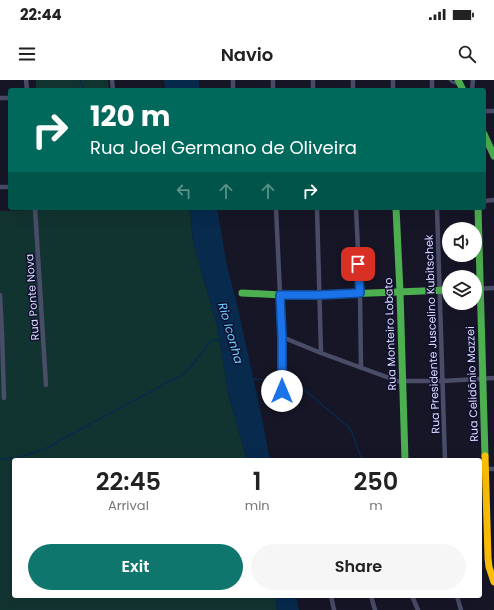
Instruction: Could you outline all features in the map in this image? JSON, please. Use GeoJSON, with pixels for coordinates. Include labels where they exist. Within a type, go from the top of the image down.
{"type":"FeatureCollection","features":[{"type":"Feature","properties":{"kind":"street"},"geometry":{"type":"LineString","coordinates":[[486,138],[494,156]]}},
{"type":"Feature","properties":{"kind":"street","name":"Rua Ponte Nova"},"geometry":{"type":"LineString","coordinates":[[35,210],[46,385]]}},
{"type":"Feature","properties":{"kind":"street"},"geometry":{"type":"LineString","coordinates":[[276,210],[282,337],[282,405]]}},
{"type":"Feature","properties":{"kind":"street"},"geometry":{"type":"LineString","coordinates":[[317,210],[321,353]]}},
{"type":"Feature","properties":{"kind":"street"},"geometry":{"type":"LineString","coordinates":[[356,210],[360,293],[361,368]]}},
{"type":"Feature","properties":{"kind":"street","name":"Rua Monteiro Lobato"},"geometry":{"type":"LineString","coordinates":[[396,210],[405,458]]}},
{"type":"Feature","properties":{"kind":"street","name":"Rua Presidente Juscelino Kubitschek"},"geometry":{"type":"LineString","coordinates":[[437,210],[445,458]]}},
{"type":"Feature","properties":{"kind":"street","name":"Rua Celidônio Mazzei"},"geometry":{"type":"LineString","coordinates":[[478,210],[478,270]]}},
{"type":"Feature","properties":{"kind":"street"},"geometry":{"type":"LineString","coordinates":[[482,288],[494,288]]}},
{"type":"Feature","properties":{"kind":"street"},"geometry":{"type":"LineString","coordinates":[[242,293],[319,295],[440,291]]}},
{"type":"Feature","properties":{"kind":"street"},"geometry":{"type":"LineString","coordinates":[[0,295],[4,398]]}},
{"type":"Feature","properties":{"kind":"street","name":"Rua Celidônio Mazzei"},"geometry":{"type":"LineString","coordinates":[[479,310],[482,379],[483,469],[488,558],[489,567],[494,582]]}},
{"type":"Feature","properties":{"kind":"street"},"geometry":{"type":"LineString","coordinates":[[282,337],[361,368],[403,382],[494,378]]}},
{"type":"Feature","properties":{"kind":"street"},"geometry":{"type":"LineString","coordinates":[[483,469],[494,469]]}},
{"type":"Feature","properties":{"kind":"street"},"geometry":{"type":"LineString","coordinates":[[331,598],[334,610]]}},
{"type":"Feature","properties":{"kind":"street"},"geometry":{"type":"LineString","coordinates":[[372,598],[376,610]]}},
{"type":"Feature","properties":{"kind":"street"},"geometry":{"type":"LineString","coordinates":[[413,598],[418,610]]}},
{"type":"Feature","properties":{"kind":"street"},"geometry":{"type":"LineString","coordinates":[[457,598],[461,610]]}},
{"type":"Feature","properties":{"kind":"lane"},"geometry":{"type":"LineString","coordinates":[[450,80],[460,85]]}},
{"type":"Feature","properties":{"kind":"green space"},"geometry":{"type":"Polygon","coordinates":[[[36,80],[108,80],[109,88],[36,88],[36,80]]]}},
{"type":"Feature","properties":{"kind":"green space"},"geometry":{"type":"Polygon","coordinates":[[[190,210],[193,242],[217,326],[229,397],[246,458],[12,458],[12,598],[275,598],[277,610],[0,610],[0,211],[190,210]]]}},
{"type":"Feature","properties":{"kind":"water"},"geometry":{"type":"Polygon","coordinates":[[[164,80],[199,80],[200,88],[166,88],[164,80]]]}},
{"type":"Feature","properties":{"kind":"water","name":"Rio Iconha"},"geometry":{"type":"Polygon","coordinates":[[[190,210],[217,210],[227,266],[260,408],[270,458],[246,458],[229,397],[217,326],[193,242],[190,210]]]}},
{"type":"Feature","properties":{"kind":"water"},"geometry":{"type":"Polygon","coordinates":[[[275,598],[296,598],[299,610],[277,610],[275,598]]]}},
{"type":"Feature","properties":{"kind":"waterway"},"geometry":{"type":"LineString","coordinates":[[80,80],[83,88]]}},
{"type":"Feature","properties":{"kind":"waterway"},"geometry":{"type":"LineString","coordinates":[[18,458],[49,447],[182,375],[190,368],[211,341],[219,340]]}},
{"type":"Feature","properties":{"kind":"waterway"},"geometry":{"type":"LineString","coordinates":[[252,379],[280,381]]}},
{"type":"Feature","properties":{"kind":"waterway"},"geometry":{"type":"LineString","coordinates":[[284,381],[300,386],[345,424],[352,433],[361,458]]}},
{"type":"Feature","properties":{"kind":"waterway"},"geometry":{"type":"LineString","coordinates":[[0,459],[12,458]]}},
{"type":"Feature","properties":{"kind":"traffic: fast"},"geometry":{"type":"LineString","coordinates":[[458,80],[462,88]]}},
{"type":"Feature","properties":{"kind":"traffic: fast"},"geometry":{"type":"LineString","coordinates":[[486,138],[494,156]]}},
{"type":"Feature","properties":{"kind":"traffic: fast"},"geometry":{"type":"LineString","coordinates":[[396,210],[405,458]]}},
{"type":"Feature","properties":{"kind":"traffic: fast"},"geometry":{"type":"LineString","coordinates":[[478,210],[485,456]]}},
{"type":"Feature","properties":{"kind":"traffic: fast"},"geometry":{"type":"LineString","coordinates":[[242,293],[319,295],[442,290]]}},
{"type":"Feature","properties":{"kind":"traffic: slow"},"geometry":{"type":"LineString","coordinates":[[485,456],[488,558],[489,567],[494,582]]}},
{"type":"Feature","properties":{"kind":"route"},"geometry":{"type":"LineString","coordinates":[[282,391],[280,295],[360,293],[358,264]]}}]}
